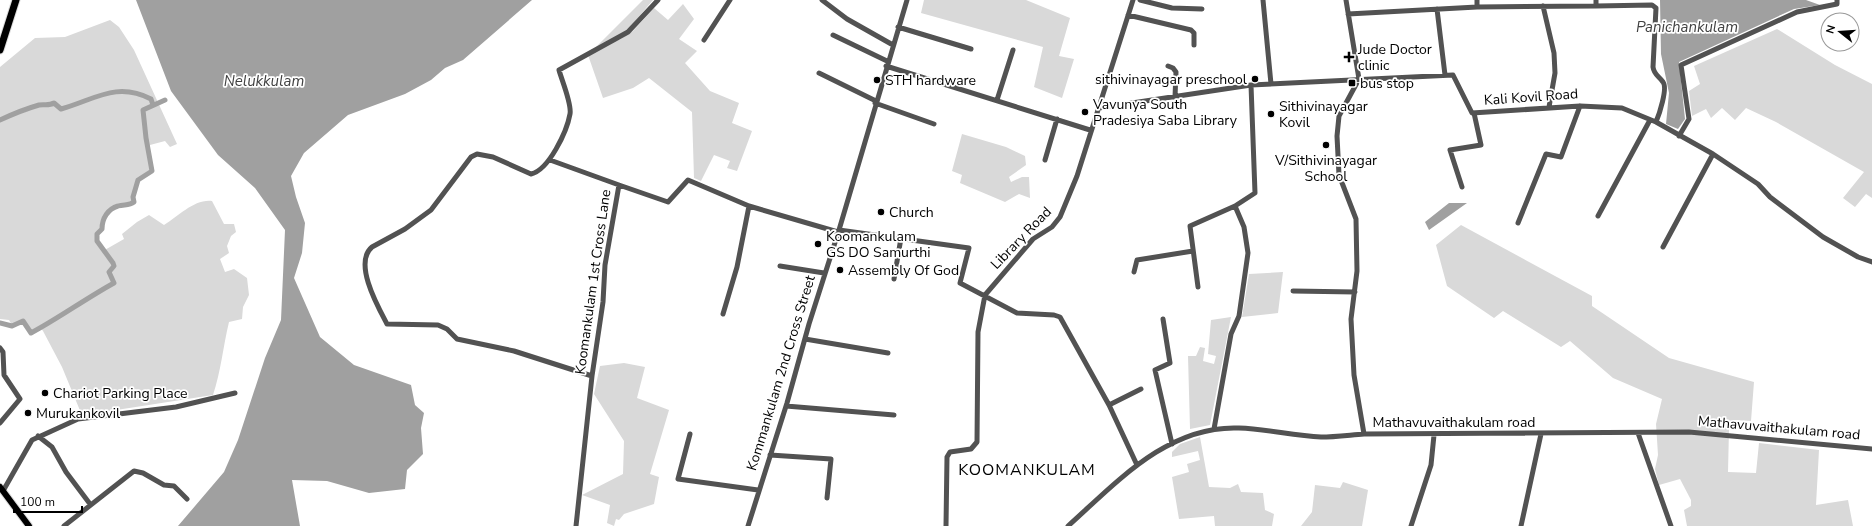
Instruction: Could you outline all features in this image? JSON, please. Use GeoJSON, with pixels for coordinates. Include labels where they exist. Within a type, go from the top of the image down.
{"type":"FeatureCollection","features":[{"type":"Feature","properties":{"kind":"highway"},"geometry":{"type":"LineString","coordinates":[[0,50],[2,35],[16,0]]}},
{"type":"Feature","properties":{"kind":"main road"},"geometry":{"type":"LineString","coordinates":[[2,489],[29,526]]}},
{"type":"Feature","properties":{"kind":"street"},"geometry":{"type":"LineString","coordinates":[[592,376],[514,351],[457,339],[447,329],[438,325],[387,324],[376,302],[365,270],[365,260],[368,251],[405,229],[431,210],[471,157],[477,154],[493,157],[531,174],[536,173],[550,160],[564,131],[570,114],[559,70],[628,32],[658,0]]}},
{"type":"Feature","properties":{"kind":"street"},"geometry":{"type":"LineString","coordinates":[[704,40],[729,0]]}},
{"type":"Feature","properties":{"kind":"street"},"geometry":{"type":"LineString","coordinates":[[822,0],[847,19],[893,45]]}},
{"type":"Feature","properties":{"kind":"street","name":"Kommankulam 2nd Cross Street"},"geometry":{"type":"LineString","coordinates":[[748,526],[758,490],[786,406],[824,273],[907,0]]}},
{"type":"Feature","properties":{"kind":"street","name":"Library Road"},"geometry":{"type":"LineString","coordinates":[[984,295],[1033,239],[1052,227],[1060,217],[1077,176],[1090,130],[1099,108],[1133,0]]}},
{"type":"Feature","properties":{"kind":"street"},"geometry":{"type":"LineString","coordinates":[[1140,0],[1172,8],[1202,9]]}},
{"type":"Feature","properties":{"kind":"street"},"geometry":{"type":"LineString","coordinates":[[1263,0],[1271,84]]}},
{"type":"Feature","properties":{"kind":"street"},"geometry":{"type":"LineString","coordinates":[[1346,0],[1359,79],[1339,116],[1337,136],[1338,175],[1356,219],[1357,271],[1350,319],[1354,375],[1364,434]]}},
{"type":"Feature","properties":{"kind":"street"},"geometry":{"type":"LineString","coordinates":[[1477,0],[1477,7]]}},
{"type":"Feature","properties":{"kind":"street"},"geometry":{"type":"LineString","coordinates":[[1679,136],[1689,119],[1681,65],[1797,12],[1837,4],[1837,0]]}},
{"type":"Feature","properties":{"kind":"street"},"geometry":{"type":"LineString","coordinates":[[1348,14],[1477,7],[1543,6],[1596,3],[1652,5],[1656,8],[1653,67],[1654,72],[1663,81],[1664,86],[1660,112],[1656,122]]}},
{"type":"Feature","properties":{"kind":"street"},"geometry":{"type":"LineString","coordinates":[[1543,6],[1554,52],[1555,73],[1549,107]]}},
{"type":"Feature","properties":{"kind":"street"},"geometry":{"type":"LineString","coordinates":[[1099,108],[1251,85],[1445,76],[1437,9]]}},
{"type":"Feature","properties":{"kind":"street"},"geometry":{"type":"LineString","coordinates":[[1128,15],[1191,30],[1194,33],[1194,45]]}},
{"type":"Feature","properties":{"kind":"street"},"geometry":{"type":"LineString","coordinates":[[898,27],[971,49]]}},
{"type":"Feature","properties":{"kind":"street"},"geometry":{"type":"LineString","coordinates":[[834,35],[887,64],[1090,130]]}},
{"type":"Feature","properties":{"kind":"street"},"geometry":{"type":"LineString","coordinates":[[997,100],[1013,50]]}},
{"type":"Feature","properties":{"kind":"street"},"geometry":{"type":"LineString","coordinates":[[1168,66],[1173,68],[1176,72],[1175,97]]}},
{"type":"Feature","properties":{"kind":"street"},"geometry":{"type":"LineString","coordinates":[[819,73],[876,102],[934,124]]}},
{"type":"Feature","properties":{"kind":"street","name":"Kali Kovil Road"},"geometry":{"type":"LineString","coordinates":[[1445,76],[1453,75],[1472,113],[1549,107],[1580,106],[1622,108],[1656,122],[1713,154],[1758,184],[1770,198],[1823,237],[1858,257],[1872,262]]}},
{"type":"Feature","properties":{"kind":"street"},"geometry":{"type":"LineString","coordinates":[[1198,287],[1190,226],[1235,206],[1255,193],[1251,85]]}},
{"type":"Feature","properties":{"kind":"street"},"geometry":{"type":"LineString","coordinates":[[1518,223],[1546,154],[1561,158],[1580,106]]}},
{"type":"Feature","properties":{"kind":"street"},"geometry":{"type":"LineString","coordinates":[[1462,187],[1450,150],[1481,145],[1474,113]]}},
{"type":"Feature","properties":{"kind":"street"},"geometry":{"type":"LineString","coordinates":[[1045,160],[1057,119]]}},
{"type":"Feature","properties":{"kind":"street"},"geometry":{"type":"LineString","coordinates":[[1598,216],[1650,120]]}},
{"type":"Feature","properties":{"kind":"street"},"geometry":{"type":"LineString","coordinates":[[1663,247],[1713,154]]}},
{"type":"Feature","properties":{"kind":"street"},"geometry":{"type":"LineString","coordinates":[[550,160],[619,185]]}},
{"type":"Feature","properties":{"kind":"street","name":"Koomankulam 1st Cross Lane"},"geometry":{"type":"LineString","coordinates":[[576,526],[592,376],[603,302],[611,226],[619,185],[668,202],[688,180],[749,206],[838,231],[969,248],[960,283],[984,295]]}},
{"type":"Feature","properties":{"kind":"street"},"geometry":{"type":"LineString","coordinates":[[723,314],[737,267],[749,206]]}},
{"type":"Feature","properties":{"kind":"street"},"geometry":{"type":"LineString","coordinates":[[1214,429],[1231,334],[1239,316],[1248,253],[1244,227],[1235,206]]}},
{"type":"Feature","properties":{"kind":"street"},"geometry":{"type":"LineString","coordinates":[[894,278],[901,238]]}},
{"type":"Feature","properties":{"kind":"street"},"geometry":{"type":"LineString","coordinates":[[1134,272],[1137,260],[1193,251]]}},
{"type":"Feature","properties":{"kind":"street"},"geometry":{"type":"LineString","coordinates":[[780,266],[824,273]]}},
{"type":"Feature","properties":{"kind":"street"},"geometry":{"type":"LineString","coordinates":[[1293,291],[1355,292]]}},
{"type":"Feature","properties":{"kind":"street"},"geometry":{"type":"LineString","coordinates":[[946,526],[947,457],[950,452],[971,448],[977,442],[978,332],[984,295],[1017,313],[1054,315],[1060,317],[1109,405],[1137,465]]}},
{"type":"Feature","properties":{"kind":"street"},"geometry":{"type":"LineString","coordinates":[[1163,319],[1170,363],[1155,370],[1172,444]]}},
{"type":"Feature","properties":{"kind":"street"},"geometry":{"type":"LineString","coordinates":[[805,339],[888,353]]}},
{"type":"Feature","properties":{"kind":"street"},"geometry":{"type":"LineString","coordinates":[[0,348],[3,352],[4,375],[20,399],[0,423]]}},
{"type":"Feature","properties":{"kind":"street"},"geometry":{"type":"LineString","coordinates":[[1109,405],[1141,389]]}},
{"type":"Feature","properties":{"kind":"street"},"geometry":{"type":"LineString","coordinates":[[2,489],[32,440],[78,419],[176,407],[235,392]]}},
{"type":"Feature","properties":{"kind":"street"},"geometry":{"type":"LineString","coordinates":[[786,406],[894,415]]}},
{"type":"Feature","properties":{"kind":"street","name":"Mathavuvaithakulam road"},"geometry":{"type":"LineString","coordinates":[[1068,526],[1137,465],[1187,435],[1214,429],[1266,429],[1321,437],[1364,434],[1689,432],[1872,449]]}},
{"type":"Feature","properties":{"kind":"street"},"geometry":{"type":"LineString","coordinates":[[1638,433],[1671,526]]}},
{"type":"Feature","properties":{"kind":"street"},"geometry":{"type":"LineString","coordinates":[[690,434],[678,479],[758,490]]}},
{"type":"Feature","properties":{"kind":"street"},"geometry":{"type":"LineString","coordinates":[[1411,526],[1430,465],[1434,434]]}},
{"type":"Feature","properties":{"kind":"street"},"geometry":{"type":"LineString","coordinates":[[1521,526],[1541,434]]}},
{"type":"Feature","properties":{"kind":"street"},"geometry":{"type":"LineString","coordinates":[[38,436],[52,446],[66,472],[90,504]]}},
{"type":"Feature","properties":{"kind":"street"},"geometry":{"type":"LineString","coordinates":[[770,456],[831,459],[827,498]]}},
{"type":"Feature","properties":{"kind":"street"},"geometry":{"type":"LineString","coordinates":[[64,526],[90,504],[134,471],[143,473],[164,485],[174,486],[187,498]]}},
{"type":"Feature","properties":{"kind":"shaded area"},"geometry":{"type":"Polygon","coordinates":[[[643,0],[653,0],[619,40],[633,31],[654,8],[668,20],[683,4],[694,19],[679,39],[697,51],[685,63],[710,91],[739,103],[732,123],[752,131],[737,171],[727,168],[730,161],[714,155],[701,181],[694,178],[692,112],[649,78],[633,88],[603,98],[588,55],[643,0]]]}},
{"type":"Feature","properties":{"kind":"shaded area"},"geometry":{"type":"Polygon","coordinates":[[[924,0],[1026,0],[1070,18],[1059,56],[1074,59],[1062,98],[1034,87],[1043,47],[921,13],[924,0]]]}},
{"type":"Feature","properties":{"kind":"shaded area"},"geometry":{"type":"Polygon","coordinates":[[[110,20],[119,27],[134,50],[177,144],[170,147],[165,141],[150,145],[150,170],[136,180],[132,201],[115,207],[106,214],[101,225],[97,242],[103,251],[124,239],[122,234],[149,215],[164,225],[193,205],[205,201],[212,201],[224,224],[234,224],[236,232],[231,236],[227,246],[229,253],[220,259],[225,272],[234,269],[247,278],[249,295],[243,307],[242,319],[229,322],[213,395],[97,413],[81,413],[62,367],[40,327],[31,331],[23,320],[12,325],[9,320],[0,319],[0,67],[35,38],[65,37],[110,20]]]}},
{"type":"Feature","properties":{"kind":"shaded area"},"geometry":{"type":"Polygon","coordinates":[[[1777,29],[1835,65],[1872,84],[1872,198],[1866,194],[1855,207],[1843,198],[1864,172],[1776,122],[1746,108],[1735,120],[1722,108],[1711,118],[1706,109],[1692,116],[1689,91],[1700,84],[1694,66],[1777,29]]]}},
{"type":"Feature","properties":{"kind":"shaded area"},"geometry":{"type":"Polygon","coordinates":[[[962,134],[1006,147],[1025,156],[1026,165],[1009,177],[1011,182],[1022,177],[1029,177],[1030,198],[1019,194],[1005,202],[960,183],[962,175],[952,171],[962,134]]]}},
{"type":"Feature","properties":{"kind":"shaded area"},"geometry":{"type":"Polygon","coordinates":[[[1461,225],[1592,296],[1592,306],[1669,358],[1754,382],[1751,421],[1734,420],[1729,429],[1728,472],[1756,473],[1759,443],[1819,450],[1816,505],[1848,500],[1853,526],[1687,526],[1684,510],[1691,506],[1691,500],[1680,479],[1659,485],[1655,469],[1658,455],[1656,424],[1662,399],[1613,378],[1570,341],[1561,347],[1503,311],[1494,318],[1447,286],[1436,245],[1461,225]]]}},
{"type":"Feature","properties":{"kind":"shaded area"},"geometry":{"type":"Polygon","coordinates":[[[1283,272],[1278,313],[1242,317],[1249,274],[1283,272]]]}},
{"type":"Feature","properties":{"kind":"shaded area"},"geometry":{"type":"Polygon","coordinates":[[[1231,317],[1210,425],[1190,429],[1188,356],[1196,356],[1200,347],[1205,348],[1203,361],[1214,364],[1216,356],[1208,354],[1211,320],[1231,317]]]}},
{"type":"Feature","properties":{"kind":"shaded area"},"geometry":{"type":"Polygon","coordinates":[[[624,363],[645,367],[637,398],[669,410],[650,474],[659,477],[654,504],[624,514],[619,520],[616,519],[614,526],[607,523],[610,505],[582,495],[623,474],[624,441],[594,394],[600,366],[624,363]]]}},
{"type":"Feature","properties":{"kind":"shaded area"},"geometry":{"type":"Polygon","coordinates":[[[1200,437],[1209,487],[1230,488],[1238,484],[1241,492],[1263,493],[1265,510],[1274,514],[1272,526],[1215,526],[1214,516],[1179,519],[1172,477],[1189,472],[1187,464],[1200,460],[1198,451],[1172,457],[1172,452],[1180,444],[1200,437]]]}},
{"type":"Feature","properties":{"kind":"shaded area"},"geometry":{"type":"Polygon","coordinates":[[[1343,482],[1368,490],[1362,526],[1301,526],[1312,512],[1315,485],[1340,488],[1343,482]]]}},
{"type":"Feature","properties":{"kind":"water","name":"Nelukkulam"},"geometry":{"type":"Polygon","coordinates":[[[136,0],[532,0],[463,60],[445,68],[431,80],[405,94],[348,115],[304,153],[291,176],[296,197],[305,223],[302,253],[294,278],[320,337],[354,365],[411,385],[415,405],[424,413],[421,428],[423,454],[407,470],[405,489],[369,493],[327,481],[292,480],[300,526],[178,526],[224,472],[238,440],[265,358],[281,320],[285,230],[255,188],[218,155],[171,91],[136,0]]]}},
{"type":"Feature","properties":{"kind":"water","name":"Panichankulam"},"geometry":{"type":"Polygon","coordinates":[[[1660,0],[1806,0],[1820,5],[1794,9],[1679,62],[1685,119],[1678,129],[1666,124],[1669,93],[1661,54],[1660,0]]]}},
{"type":"Feature","properties":{"kind":"water"},"geometry":{"type":"Polygon","coordinates":[[[1449,203],[1467,203],[1429,230],[1425,222],[1449,203]]]}},
{"type":"Feature","properties":{"kind":"waterway"},"geometry":{"type":"LineString","coordinates":[[0,120],[39,105],[54,103],[61,109],[95,97],[116,92],[138,94],[151,99],[153,105]]}},
{"type":"Feature","properties":{"kind":"waterway"},"geometry":{"type":"LineString","coordinates":[[0,323],[12,326],[23,321],[31,333],[114,283],[109,272],[114,266],[113,263],[97,241],[97,234],[102,229],[104,218],[111,209],[134,202],[133,197],[138,180],[152,171],[143,110],[165,100]]}},
{"type":"Feature","properties":{"kind":"place","name":"Jude Doctor clinic"},"geometry":{"type":"Point","coordinates":[1349,57]}},
{"type":"Feature","properties":{"kind":"place","name":"sithivinayagar preschool"},"geometry":{"type":"Point","coordinates":[1255,79]}},
{"type":"Feature","properties":{"kind":"place","name":"STH hardware"},"geometry":{"type":"Point","coordinates":[877,80]}},
{"type":"Feature","properties":{"kind":"place","name":"bus stop"},"geometry":{"type":"Point","coordinates":[1352,83]}},
{"type":"Feature","properties":{"kind":"place","name":"Vavunya South Pradesiya Saba Library"},"geometry":{"type":"Point","coordinates":[1085,112]}},
{"type":"Feature","properties":{"kind":"place","name":"Sithivinayagar Kovil"},"geometry":{"type":"Point","coordinates":[1271,114]}},
{"type":"Feature","properties":{"kind":"place","name":"V/Sithivinayagar School"},"geometry":{"type":"Point","coordinates":[1326,145]}},
{"type":"Feature","properties":{"kind":"place","name":"Church"},"geometry":{"type":"Point","coordinates":[881,212]}},
{"type":"Feature","properties":{"kind":"place","name":"Koomankulam GS DO Samurthi"},"geometry":{"type":"Point","coordinates":[818,244]}},
{"type":"Feature","properties":{"kind":"place","name":"Assembly Of God"},"geometry":{"type":"Point","coordinates":[840,270]}},
{"type":"Feature","properties":{"kind":"place","name":"Chariot Parking Place"},"geometry":{"type":"Point","coordinates":[45,393]}},
{"type":"Feature","properties":{"kind":"place","name":"Murukankovil"},"geometry":{"type":"Point","coordinates":[28,413]}},
{"type":"Feature","properties":{"kind":"district","name":"KOOMANKULAM"},"geometry":{"type":"Point","coordinates":[1027,470]}}]}
